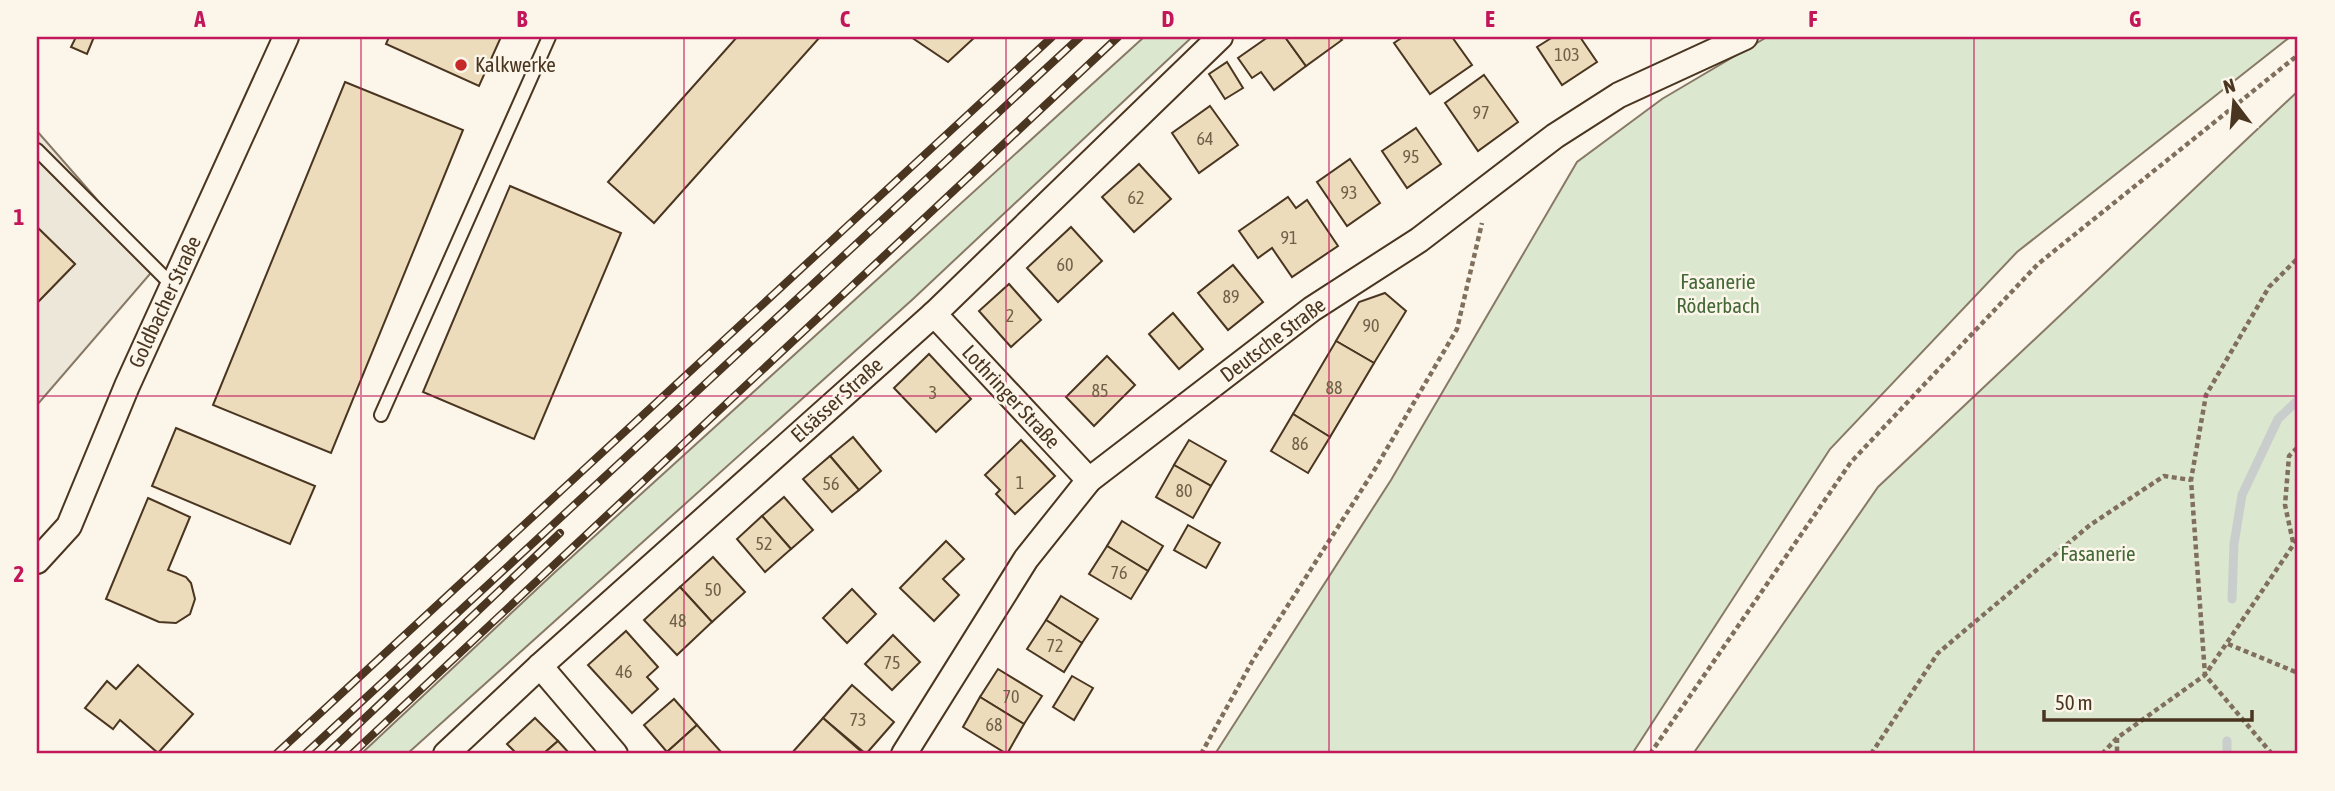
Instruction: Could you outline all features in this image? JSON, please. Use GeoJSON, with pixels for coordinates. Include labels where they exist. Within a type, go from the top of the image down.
{"type":"FeatureCollection","features":[{"type":"Feature","properties":{"kind":"street","name":"Goldbacher Straße"},"geometry":{"type":"LineString","coordinates":[[37,561],[69,526],[127,386],[286,37]]}},
{"type":"Feature","properties":{"kind":"street","name":"Elsässer Straße"},"geometry":{"type":"LineString","coordinates":[[446,754],[540,666],[934,314],[1220,37]]}},
{"type":"Feature","properties":{"kind":"street","name":"Deutsche Straße"},"geometry":{"type":"LineString","coordinates":[[904,754],[1026,559],[1088,480],[1312,309],[1419,240],[1555,136],[1619,95],[1745,37]]}},
{"type":"Feature","properties":{"kind":"street","name":"Lothringer Straße"},"geometry":{"type":"LineString","coordinates":[[934,314],[1088,480]]}},
{"type":"Feature","properties":{"kind":"street"},"geometry":{"type":"LineString","coordinates":[[540,666],[615,754]]}},
{"type":"Feature","properties":{"kind":"lane"},"geometry":{"type":"LineString","coordinates":[[381,415],[549,37]]}},
{"type":"Feature","properties":{"kind":"lane"},"geometry":{"type":"LineString","coordinates":[[37,150],[173,286]]}},
{"type":"Feature","properties":{"kind":"path"},"geometry":{"type":"LineString","coordinates":[[1650,754],[1851,462],[2038,264],[2298,55]]}},
{"type":"Feature","properties":{"kind":"path"},"geometry":{"type":"LineString","coordinates":[[1201,754],[1253,660],[1375,469],[1457,329],[1491,185]]}},
{"type":"Feature","properties":{"kind":"path"},"geometry":{"type":"LineString","coordinates":[[2272,754],[2205,674],[2191,480],[2206,395],[2269,287],[2298,258]]}},
{"type":"Feature","properties":{"kind":"path"},"geometry":{"type":"LineString","coordinates":[[2293,543],[2285,505],[2289,456],[2298,447]]}},
{"type":"Feature","properties":{"kind":"path"},"geometry":{"type":"LineString","coordinates":[[1871,754],[1938,653],[2090,525],[2164,476],[2191,480]]}},
{"type":"Feature","properties":{"kind":"path"},"geometry":{"type":"LineString","coordinates":[[2102,754],[2117,738],[2205,674],[2298,538]]}},
{"type":"Feature","properties":{"kind":"path"},"geometry":{"type":"LineString","coordinates":[[2228,643],[2298,673]]}},
{"type":"Feature","properties":{"kind":"path"},"geometry":{"type":"LineString","coordinates":[[2117,738],[2117,754]]}},
{"type":"Feature","properties":{"kind":"green space"},"geometry":{"type":"Polygon","coordinates":[[[1144,37],[1192,37],[913,299],[407,754],[361,754],[553,574],[1144,37]]]}},
{"type":"Feature","properties":{"kind":"green space","name":"Fasanerie Röderbach"},"geometry":{"type":"Polygon","coordinates":[[[1767,37],[2290,37],[2017,252],[1830,449],[1632,754],[1215,754],[1391,480],[1577,162],[1662,99],[1767,37]]]}},
{"type":"Feature","properties":{"kind":"green space","name":"Fasanerie"},"geometry":{"type":"Polygon","coordinates":[[[2298,91],[2298,754],[1693,754],[1878,487],[2298,91]]]}},
{"type":"Feature","properties":{"kind":"shaded area"},"geometry":{"type":"Polygon","coordinates":[[[37,131],[156,267],[37,405],[37,303],[75,264],[37,227],[37,131]]]}},
{"type":"Feature","properties":{"kind":"building"},"geometry":{"type":"Polygon","coordinates":[[[76,37],[94,37],[87,54],[71,47],[76,37]]]}},
{"type":"Feature","properties":{"kind":"building","name":"Kalkwerke"},"geometry":{"type":"Polygon","coordinates":[[[389,37],[501,37],[479,86],[386,44],[389,37]]]}},
{"type":"Feature","properties":{"kind":"building"},"geometry":{"type":"Polygon","coordinates":[[[737,37],[820,37],[654,223],[608,182],[737,37]]]}},
{"type":"Feature","properties":{"kind":"building"},"geometry":{"type":"Polygon","coordinates":[[[911,37],[975,37],[948,62],[911,37]]]}},
{"type":"Feature","properties":{"kind":"building"},"geometry":{"type":"Polygon","coordinates":[[[1268,37],[1285,37],[1306,66],[1274,90],[1261,72],[1252,78],[1238,58],[1268,37]]]}},
{"type":"Feature","properties":{"kind":"building"},"geometry":{"type":"Polygon","coordinates":[[[1285,37],[1339,37],[1342,40],[1306,66],[1285,37]]]}},
{"type":"Feature","properties":{"kind":"building"},"geometry":{"type":"Polygon","coordinates":[[[1403,37],[1452,37],[1472,65],[1430,94],[1394,43],[1403,37]]]}},
{"type":"Feature","properties":{"kind":"building"},"geometry":{"type":"Polygon","coordinates":[[[1553,37],[1580,37],[1597,62],[1562,85],[1537,47],[1553,37]]]}},
{"type":"Feature","properties":{"kind":"building"},"geometry":{"type":"Polygon","coordinates":[[[1227,62],[1243,88],[1225,99],[1209,74],[1227,62]]]}},
{"type":"Feature","properties":{"kind":"building"},"geometry":{"type":"Polygon","coordinates":[[[1484,75],[1518,122],[1478,151],[1445,103],[1484,75]]]}},
{"type":"Feature","properties":{"kind":"building"},"geometry":{"type":"Polygon","coordinates":[[[345,82],[463,130],[331,453],[213,405],[345,82]]]}},
{"type":"Feature","properties":{"kind":"building"},"geometry":{"type":"Polygon","coordinates":[[[1210,106],[1238,145],[1199,173],[1172,133],[1210,106]]]}},
{"type":"Feature","properties":{"kind":"building"},"geometry":{"type":"Polygon","coordinates":[[[1416,128],[1441,164],[1407,188],[1382,151],[1416,128]]]}},
{"type":"Feature","properties":{"kind":"building"},"geometry":{"type":"Polygon","coordinates":[[[1350,159],[1380,203],[1347,226],[1317,182],[1350,159]]]}},
{"type":"Feature","properties":{"kind":"building"},"geometry":{"type":"Polygon","coordinates":[[[1139,164],[1171,199],[1134,232],[1102,197],[1139,164]]]}},
{"type":"Feature","properties":{"kind":"building"},"geometry":{"type":"Polygon","coordinates":[[[510,186],[621,233],[534,439],[423,392],[510,186]]]}},
{"type":"Feature","properties":{"kind":"building"},"geometry":{"type":"Polygon","coordinates":[[[1288,197],[1296,208],[1307,200],[1338,246],[1292,277],[1272,248],[1258,258],[1239,231],[1288,197]]]}},
{"type":"Feature","properties":{"kind":"building"},"geometry":{"type":"Polygon","coordinates":[[[37,227],[75,264],[37,303],[37,227]]]}},
{"type":"Feature","properties":{"kind":"building"},"geometry":{"type":"Polygon","coordinates":[[[1071,227],[1102,261],[1058,302],[1027,268],[1071,227]]]}},
{"type":"Feature","properties":{"kind":"building"},"geometry":{"type":"Polygon","coordinates":[[[1233,265],[1263,302],[1228,330],[1198,293],[1233,265]]]}},
{"type":"Feature","properties":{"kind":"building"},"geometry":{"type":"Polygon","coordinates":[[[1009,284],[1041,320],[1011,347],[979,311],[1009,284]]]}},
{"type":"Feature","properties":{"kind":"building"},"geometry":{"type":"Polygon","coordinates":[[[1385,293],[1406,311],[1374,363],[1336,341],[1359,302],[1385,293]]]}},
{"type":"Feature","properties":{"kind":"building"},"geometry":{"type":"Polygon","coordinates":[[[1173,313],[1203,349],[1179,369],[1149,334],[1173,313]]]}},
{"type":"Feature","properties":{"kind":"building"},"geometry":{"type":"Polygon","coordinates":[[[1336,341],[1374,363],[1330,437],[1293,414],[1336,341]]]}},
{"type":"Feature","properties":{"kind":"building"},"geometry":{"type":"Polygon","coordinates":[[[929,354],[971,399],[936,432],[894,388],[929,354]]]}},
{"type":"Feature","properties":{"kind":"building"},"geometry":{"type":"Polygon","coordinates":[[[1107,356],[1135,385],[1094,426],[1066,397],[1107,356]]]}},
{"type":"Feature","properties":{"kind":"building"},"geometry":{"type":"Polygon","coordinates":[[[1293,414],[1330,437],[1308,473],[1271,451],[1293,414]]]}},
{"type":"Feature","properties":{"kind":"building"},"geometry":{"type":"Polygon","coordinates":[[[176,428],[315,486],[290,544],[152,486],[176,428]]]}},
{"type":"Feature","properties":{"kind":"building"},"geometry":{"type":"Polygon","coordinates":[[[853,437],[881,471],[859,490],[830,456],[853,437]]]}},
{"type":"Feature","properties":{"kind":"building"},"geometry":{"type":"Polygon","coordinates":[[[1021,440],[1055,476],[1015,514],[996,494],[1000,490],[985,475],[1021,440]]]}},
{"type":"Feature","properties":{"kind":"building"},"geometry":{"type":"Polygon","coordinates":[[[1189,440],[1226,461],[1211,486],[1174,465],[1189,440]]]}},
{"type":"Feature","properties":{"kind":"building"},"geometry":{"type":"Polygon","coordinates":[[[830,456],[859,490],[832,512],[803,479],[830,456]]]}},
{"type":"Feature","properties":{"kind":"building"},"geometry":{"type":"Polygon","coordinates":[[[1174,465],[1211,486],[1193,518],[1156,497],[1174,465]]]}},
{"type":"Feature","properties":{"kind":"building"},"geometry":{"type":"Polygon","coordinates":[[[784,497],[813,530],[791,549],[762,516],[784,497]]]}},
{"type":"Feature","properties":{"kind":"building"},"geometry":{"type":"Polygon","coordinates":[[[148,498],[190,517],[168,570],[186,577],[191,583],[195,599],[190,614],[176,623],[159,622],[106,599],[148,498]]]}},
{"type":"Feature","properties":{"kind":"building"},"geometry":{"type":"Polygon","coordinates":[[[762,516],[791,549],[765,572],[737,539],[762,516]]]}},
{"type":"Feature","properties":{"kind":"building"},"geometry":{"type":"Polygon","coordinates":[[[1122,521],[1163,546],[1148,571],[1107,546],[1122,521]]]}},
{"type":"Feature","properties":{"kind":"building"},"geometry":{"type":"Polygon","coordinates":[[[1188,525],[1220,543],[1206,568],[1174,550],[1188,525]]]}},
{"type":"Feature","properties":{"kind":"building"},"geometry":{"type":"Polygon","coordinates":[[[946,541],[964,559],[943,579],[959,595],[934,621],[900,588],[946,541]]]}},
{"type":"Feature","properties":{"kind":"building"},"geometry":{"type":"Polygon","coordinates":[[[1107,546],[1148,571],[1131,599],[1089,574],[1107,546]]]}},
{"type":"Feature","properties":{"kind":"building"},"geometry":{"type":"Polygon","coordinates":[[[713,557],[745,592],[712,622],[680,587],[713,557]]]}},
{"type":"Feature","properties":{"kind":"building"},"geometry":{"type":"Polygon","coordinates":[[[680,587],[712,622],[677,655],[644,620],[680,587]]]}},
{"type":"Feature","properties":{"kind":"building"},"geometry":{"type":"Polygon","coordinates":[[[852,589],[876,614],[847,643],[823,618],[852,589]]]}},
{"type":"Feature","properties":{"kind":"building"},"geometry":{"type":"Polygon","coordinates":[[[1061,596],[1098,619],[1082,643],[1046,620],[1061,596]]]}},
{"type":"Feature","properties":{"kind":"building"},"geometry":{"type":"Polygon","coordinates":[[[1046,620],[1082,643],[1064,672],[1027,649],[1046,620]]]}},
{"type":"Feature","properties":{"kind":"building"},"geometry":{"type":"Polygon","coordinates":[[[626,631],[658,667],[647,677],[658,689],[632,713],[588,665],[626,631]]]}},
{"type":"Feature","properties":{"kind":"building"},"geometry":{"type":"Polygon","coordinates":[[[893,635],[920,662],[892,690],[865,664],[893,635]]]}},
{"type":"Feature","properties":{"kind":"building"},"geometry":{"type":"Polygon","coordinates":[[[138,665],[193,714],[158,753],[120,720],[113,729],[85,708],[107,681],[116,689],[138,665]]]}},
{"type":"Feature","properties":{"kind":"building"},"geometry":{"type":"Polygon","coordinates":[[[998,669],[1042,696],[1024,724],[980,697],[998,669]]]}},
{"type":"Feature","properties":{"kind":"building"},"geometry":{"type":"Polygon","coordinates":[[[1072,676],[1093,688],[1074,720],[1053,707],[1072,676]]]}},
{"type":"Feature","properties":{"kind":"building"},"geometry":{"type":"Polygon","coordinates":[[[852,685],[894,722],[866,754],[823,718],[852,685]]]}},
{"type":"Feature","properties":{"kind":"building"},"geometry":{"type":"Polygon","coordinates":[[[980,697],[1024,724],[1007,754],[963,727],[980,697]]]}},
{"type":"Feature","properties":{"kind":"building"},"geometry":{"type":"Polygon","coordinates":[[[674,699],[697,725],[667,752],[644,725],[674,699]]]}},
{"type":"Feature","properties":{"kind":"building"},"geometry":{"type":"Polygon","coordinates":[[[535,718],[558,741],[543,754],[517,754],[507,744],[535,718]]]}},
{"type":"Feature","properties":{"kind":"building"},"geometry":{"type":"Polygon","coordinates":[[[823,718],[864,754],[791,754],[823,718]]]}},
{"type":"Feature","properties":{"kind":"building"},"geometry":{"type":"Polygon","coordinates":[[[697,725],[722,753],[667,752],[697,725]]]}},
{"type":"Feature","properties":{"kind":"building"},"geometry":{"type":"Polygon","coordinates":[[[558,741],[570,754],[543,754],[558,741]]]}},
{"type":"Feature","properties":{"kind":"waterway"},"geometry":{"type":"LineString","coordinates":[[2232,599],[2234,544],[2242,495],[2278,419],[2298,400]]}},
{"type":"Feature","properties":{"kind":"waterway"},"geometry":{"type":"LineString","coordinates":[[2227,741],[2227,754]]}},
{"type":"Feature","properties":{"kind":"railway"},"geometry":{"type":"LineString","coordinates":[[276,754],[1052,37]]}},
{"type":"Feature","properties":{"kind":"railway"},"geometry":{"type":"LineString","coordinates":[[305,754],[1080,37]]}},
{"type":"Feature","properties":{"kind":"railway"},"geometry":{"type":"LineString","coordinates":[[352,754],[1118,37]]}},
{"type":"Feature","properties":{"kind":"railway"},"geometry":{"type":"LineString","coordinates":[[327,754],[560,533]]}},
{"type":"Feature","properties":{"kind":"place","name":"Kalkwerke"},"geometry":{"type":"Point","coordinates":[461,65]}}]}
